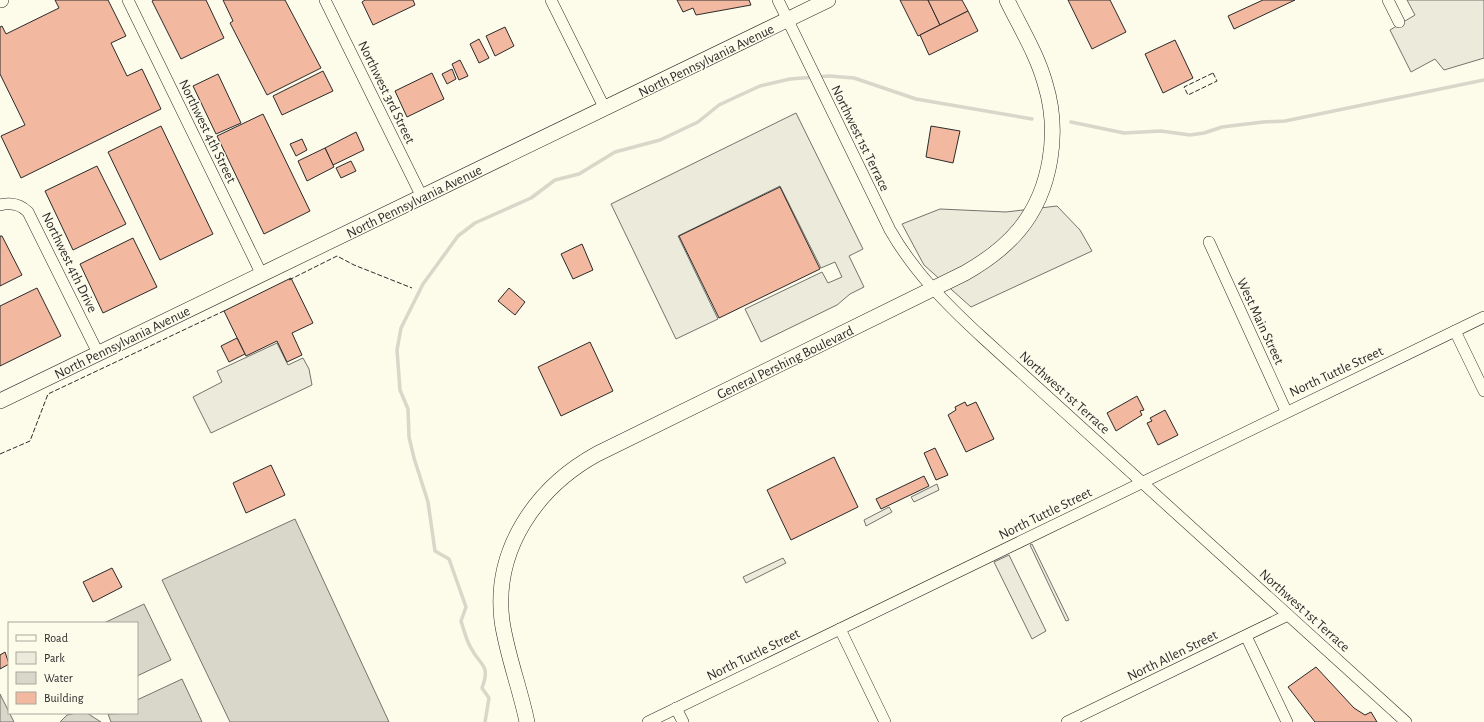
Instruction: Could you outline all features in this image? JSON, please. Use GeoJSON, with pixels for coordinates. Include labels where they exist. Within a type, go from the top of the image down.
{"type":"FeatureCollection","features":[{"type":"Feature","properties":{"kind":"main road","name":"North Pennsylvania Avenue"},"geometry":{"type":"LineString","coordinates":[[0,401],[828,0]]}},
{"type":"Feature","properties":{"kind":"main road","name":"General Pershing Boulevard"},"geometry":{"type":"LineString","coordinates":[[527,722],[504,633],[502,619],[503,583],[507,563],[523,523],[548,490],[563,476],[597,454],[933,289],[986,261],[1004,246],[1020,229],[1032,212],[1048,172],[1053,135],[1050,99],[1039,65],[1007,0]]}},
{"type":"Feature","properties":{"kind":"street","name":"Northwest 4th Street"},"geometry":{"type":"LineString","coordinates":[[128,0],[262,275]]}},
{"type":"Feature","properties":{"kind":"street","name":"Northwest 3rd Street"},"geometry":{"type":"LineString","coordinates":[[325,0],[422,197]]}},
{"type":"Feature","properties":{"kind":"street"},"geometry":{"type":"LineString","coordinates":[[551,0],[605,109]]}},
{"type":"Feature","properties":{"kind":"street","name":"Northwest 1st Terrace"},"geometry":{"type":"LineString","coordinates":[[778,0],[890,230],[902,252],[933,289],[957,314],[1406,722]]}},
{"type":"Feature","properties":{"kind":"street"},"geometry":{"type":"LineString","coordinates":[[1388,0],[1399,22]]}},
{"type":"Feature","properties":{"kind":"street","name":"Northwest 4th Drive"},"geometry":{"type":"LineString","coordinates":[[0,205],[10,203],[18,204],[28,212],[98,353]]}},
{"type":"Feature","properties":{"kind":"street","name":"West Main Street"},"geometry":{"type":"LineString","coordinates":[[1209,242],[1286,412]]}},
{"type":"Feature","properties":{"kind":"street","name":"North Tuttle Street"},"geometry":{"type":"LineString","coordinates":[[648,722],[1484,317]]}},
{"type":"Feature","properties":{"kind":"street"},"geometry":{"type":"LineString","coordinates":[[1455,331],[1484,391]]}},
{"type":"Feature","properties":{"kind":"street","name":"North Allen Street"},"geometry":{"type":"LineString","coordinates":[[1068,722],[1084,718],[1288,615]]}},
{"type":"Feature","properties":{"kind":"street"},"geometry":{"type":"LineString","coordinates":[[840,629],[885,722]]}},
{"type":"Feature","properties":{"kind":"street"},"geometry":{"type":"LineString","coordinates":[[1246,636],[1287,722]]}},
{"type":"Feature","properties":{"kind":"street"},"geometry":{"type":"LineString","coordinates":[[676,708],[683,722]]}},
{"type":"Feature","properties":{"kind":"green space"},"geometry":{"type":"Polygon","coordinates":[[[1407,0],[1484,0],[1484,58],[1444,70],[1435,59],[1411,72],[1390,30],[1415,15],[1407,0]]]}},
{"type":"Feature","properties":{"kind":"green space"},"geometry":{"type":"Polygon","coordinates":[[[1057,206],[1080,230],[1092,251],[971,307],[924,265],[902,224],[940,209],[1006,212],[1057,206]]]}},
{"type":"Feature","properties":{"kind":"green space"},"geometry":{"type":"Polygon","coordinates":[[[937,484],[939,490],[914,502],[911,497],[937,484]]]}},
{"type":"Feature","properties":{"kind":"green space"},"geometry":{"type":"Polygon","coordinates":[[[889,507],[892,512],[866,526],[864,520],[889,507]]]}},
{"type":"Feature","properties":{"kind":"green space"},"geometry":{"type":"Polygon","coordinates":[[[1032,544],[1069,620],[1066,621],[1030,545],[1032,544]]]}},
{"type":"Feature","properties":{"kind":"green space"},"geometry":{"type":"Polygon","coordinates":[[[1009,555],[1046,631],[1032,639],[994,562],[1009,555]]]}},
{"type":"Feature","properties":{"kind":"green space"},"geometry":{"type":"Polygon","coordinates":[[[783,558],[786,563],[746,583],[743,577],[783,558]]]}},
{"type":"Feature","properties":{"kind":"shaded area"},"geometry":{"type":"Polygon","coordinates":[[[796,113],[863,249],[849,256],[864,287],[850,294],[837,305],[761,342],[745,309],[822,272],[828,283],[842,277],[835,262],[821,268],[780,186],[678,236],[718,319],[676,339],[611,204],[796,113]]]}},
{"type":"Feature","properties":{"kind":"shaded area"},"geometry":{"type":"Polygon","coordinates":[[[277,343],[288,365],[303,358],[309,369],[312,385],[211,433],[193,397],[222,382],[217,371],[277,343]]]}},
{"type":"Feature","properties":{"kind":"water"},"geometry":{"type":"Polygon","coordinates":[[[295,519],[389,722],[230,722],[162,580],[295,519]]]}},
{"type":"Feature","properties":{"kind":"water"},"geometry":{"type":"Polygon","coordinates":[[[144,604],[171,660],[138,676],[138,622],[106,622],[144,604]]]}},
{"type":"Feature","properties":{"kind":"water"},"geometry":{"type":"Polygon","coordinates":[[[182,679],[202,722],[111,722],[108,714],[138,714],[138,700],[182,679]]]}},
{"type":"Feature","properties":{"kind":"water"},"geometry":{"type":"Polygon","coordinates":[[[0,694],[8,710],[8,714],[10,714],[14,722],[0,722],[0,694]]]}},
{"type":"Feature","properties":{"kind":"water"},"geometry":{"type":"Polygon","coordinates":[[[89,714],[101,722],[60,722],[67,715],[89,714]]]}},
{"type":"Feature","properties":{"kind":"building"},"geometry":{"type":"Polygon","coordinates":[[[55,0],[108,0],[126,36],[111,43],[127,76],[142,69],[161,109],[21,178],[1,136],[25,125],[0,74],[0,27],[2,26],[6,34],[59,8],[55,0]]]}},
{"type":"Feature","properties":{"kind":"building"},"geometry":{"type":"Polygon","coordinates":[[[206,0],[224,38],[181,59],[152,1],[206,0]]]}},
{"type":"Feature","properties":{"kind":"building"},"geometry":{"type":"Polygon","coordinates":[[[223,0],[285,0],[321,68],[267,95],[230,23],[233,21],[223,0]]]}},
{"type":"Feature","properties":{"kind":"building"},"geometry":{"type":"Polygon","coordinates":[[[365,0],[413,0],[415,5],[373,25],[362,2],[365,0]]]}},
{"type":"Feature","properties":{"kind":"building"},"geometry":{"type":"Polygon","coordinates":[[[677,0],[749,0],[751,5],[696,15],[693,8],[683,12],[677,0]]]}},
{"type":"Feature","properties":{"kind":"building"},"geometry":{"type":"Polygon","coordinates":[[[900,0],[928,0],[940,25],[918,36],[900,0]]]}},
{"type":"Feature","properties":{"kind":"building"},"geometry":{"type":"Polygon","coordinates":[[[928,0],[962,0],[968,11],[940,25],[928,0]]]}},
{"type":"Feature","properties":{"kind":"building"},"geometry":{"type":"Polygon","coordinates":[[[1068,0],[1110,0],[1126,32],[1092,49],[1068,0]]]}},
{"type":"Feature","properties":{"kind":"building"},"geometry":{"type":"Polygon","coordinates":[[[1263,0],[1295,0],[1234,29],[1228,16],[1263,0]]]}},
{"type":"Feature","properties":{"kind":"building"},"geometry":{"type":"Polygon","coordinates":[[[968,11],[978,31],[929,55],[920,35],[968,11]]]}},
{"type":"Feature","properties":{"kind":"building"},"geometry":{"type":"Polygon","coordinates":[[[505,27],[514,46],[495,56],[486,36],[505,27]]]}},
{"type":"Feature","properties":{"kind":"building"},"geometry":{"type":"Polygon","coordinates":[[[479,39],[489,58],[479,63],[470,44],[479,39]]]}},
{"type":"Feature","properties":{"kind":"building"},"geometry":{"type":"Polygon","coordinates":[[[1175,40],[1193,78],[1163,93],[1145,54],[1175,40]]]}},
{"type":"Feature","properties":{"kind":"building"},"geometry":{"type":"Polygon","coordinates":[[[460,60],[468,76],[459,80],[452,64],[460,60]]]}},
{"type":"Feature","properties":{"kind":"building"},"geometry":{"type":"Polygon","coordinates":[[[452,69],[456,79],[447,84],[442,74],[452,69]]]}},
{"type":"Feature","properties":{"kind":"building"},"geometry":{"type":"Polygon","coordinates":[[[323,71],[333,91],[282,115],[273,96],[323,71]]]}},
{"type":"Feature","properties":{"kind":"building"},"geometry":{"type":"Polygon","coordinates":[[[432,73],[444,99],[407,117],[395,91],[432,73]]]}},
{"type":"Feature","properties":{"kind":"building"},"geometry":{"type":"Polygon","coordinates":[[[218,74],[241,123],[216,134],[193,86],[218,74]]]}},
{"type":"Feature","properties":{"kind":"building"},"geometry":{"type":"Polygon","coordinates":[[[263,114],[310,211],[264,234],[217,136],[263,114]]]}},
{"type":"Feature","properties":{"kind":"building"},"geometry":{"type":"Polygon","coordinates":[[[161,126],[213,234],[160,260],[108,152],[161,126]]]}},
{"type":"Feature","properties":{"kind":"building"},"geometry":{"type":"Polygon","coordinates":[[[931,126],[960,131],[953,163],[926,157],[931,126]]]}},
{"type":"Feature","properties":{"kind":"building"},"geometry":{"type":"Polygon","coordinates":[[[356,132],[364,150],[333,165],[325,148],[356,132]]]}},
{"type":"Feature","properties":{"kind":"building"},"geometry":{"type":"Polygon","coordinates":[[[302,139],[307,150],[296,156],[290,144],[302,139]]]}},
{"type":"Feature","properties":{"kind":"building"},"geometry":{"type":"Polygon","coordinates":[[[325,148],[334,167],[307,181],[298,161],[325,148]]]}},
{"type":"Feature","properties":{"kind":"building"},"geometry":{"type":"Polygon","coordinates":[[[351,161],[356,171],[341,178],[336,168],[351,161]]]}},
{"type":"Feature","properties":{"kind":"building"},"geometry":{"type":"Polygon","coordinates":[[[97,166],[126,224],[73,250],[45,191],[97,166]]]}},
{"type":"Feature","properties":{"kind":"building"},"geometry":{"type":"Polygon","coordinates":[[[780,187],[820,269],[719,318],[679,236],[780,187]]]}},
{"type":"Feature","properties":{"kind":"building"},"geometry":{"type":"Polygon","coordinates":[[[0,236],[2,236],[22,275],[0,286],[0,236]]]}},
{"type":"Feature","properties":{"kind":"building"},"geometry":{"type":"Polygon","coordinates":[[[133,238],[157,287],[103,313],[80,264],[133,238]]]}},
{"type":"Feature","properties":{"kind":"building"},"geometry":{"type":"Polygon","coordinates":[[[582,244],[593,270],[573,279],[561,254],[582,244]]]}},
{"type":"Feature","properties":{"kind":"building"},"geometry":{"type":"Polygon","coordinates":[[[291,278],[313,323],[292,333],[302,355],[287,362],[277,341],[246,356],[224,311],[291,278]]]}},
{"type":"Feature","properties":{"kind":"building"},"geometry":{"type":"Polygon","coordinates":[[[37,288],[61,336],[0,366],[0,306],[37,288]]]}},
{"type":"Feature","properties":{"kind":"building"},"geometry":{"type":"Polygon","coordinates":[[[509,288],[525,302],[515,315],[498,301],[509,288]]]}},
{"type":"Feature","properties":{"kind":"building"},"geometry":{"type":"Polygon","coordinates":[[[237,338],[245,354],[229,362],[221,346],[237,338]]]}},
{"type":"Feature","properties":{"kind":"building"},"geometry":{"type":"Polygon","coordinates":[[[590,342],[613,391],[561,416],[538,367],[590,342]]]}},
{"type":"Feature","properties":{"kind":"building"},"geometry":{"type":"Polygon","coordinates":[[[1137,396],[1144,410],[1140,411],[1142,415],[1116,431],[1107,413],[1137,396]]]}},
{"type":"Feature","properties":{"kind":"building"},"geometry":{"type":"Polygon","coordinates":[[[965,402],[967,406],[976,402],[994,439],[966,452],[948,415],[956,410],[955,407],[965,402]]]}},
{"type":"Feature","properties":{"kind":"building"},"geometry":{"type":"Polygon","coordinates":[[[1165,410],[1178,435],[1158,445],[1147,423],[1152,421],[1150,418],[1165,410]]]}},
{"type":"Feature","properties":{"kind":"building"},"geometry":{"type":"Polygon","coordinates":[[[935,448],[948,475],[936,480],[924,453],[935,448]]]}},
{"type":"Feature","properties":{"kind":"building"},"geometry":{"type":"Polygon","coordinates":[[[834,457],[858,507],[791,540],[767,490],[834,457]]]}},
{"type":"Feature","properties":{"kind":"building"},"geometry":{"type":"Polygon","coordinates":[[[271,465],[285,495],[246,513],[233,483],[271,465]]]}},
{"type":"Feature","properties":{"kind":"building"},"geometry":{"type":"Polygon","coordinates":[[[924,476],[929,486],[881,509],[876,499],[924,476]]]}},
{"type":"Feature","properties":{"kind":"building"},"geometry":{"type":"Polygon","coordinates":[[[112,568],[122,587],[93,602],[83,582],[112,568]]]}},
{"type":"Feature","properties":{"kind":"building"},"geometry":{"type":"Polygon","coordinates":[[[5,652],[8,665],[0,669],[0,655],[5,652]]]}},
{"type":"Feature","properties":{"kind":"building"},"geometry":{"type":"Polygon","coordinates":[[[1316,667],[1354,708],[1365,715],[1371,712],[1377,722],[1315,722],[1288,687],[1316,667]]]}},
{"type":"Feature","properties":{"kind":"waterway"},"geometry":{"type":"LineString","coordinates":[[485,722],[489,698],[482,688],[485,670],[474,654],[465,635],[461,621],[466,607],[449,559],[435,551],[428,502],[409,437],[408,409],[400,390],[397,350],[401,328],[423,284],[458,236],[475,223],[531,198],[555,180],[579,174],[615,152],[660,140],[698,122],[719,105],[760,86],[790,79],[829,76],[854,78],[916,99],[1032,119]]}},
{"type":"Feature","properties":{"kind":"waterway"},"geometry":{"type":"LineString","coordinates":[[1071,122],[1124,133],[1161,131],[1190,135],[1204,133],[1222,127],[1285,121],[1484,80]]}},
{"type":"Feature","properties":{"kind":"fence"},"geometry":{"type":"LineString","coordinates":[[1213,73],[1217,81],[1188,95],[1184,87],[1213,73]]}},
{"type":"Feature","properties":{"kind":"fence"},"geometry":{"type":"LineString","coordinates":[[289,280],[337,256],[354,265],[412,288]]}},
{"type":"Feature","properties":{"kind":"fence"},"geometry":{"type":"LineString","coordinates":[[0,454],[30,441],[48,394],[226,310]]}}]}
